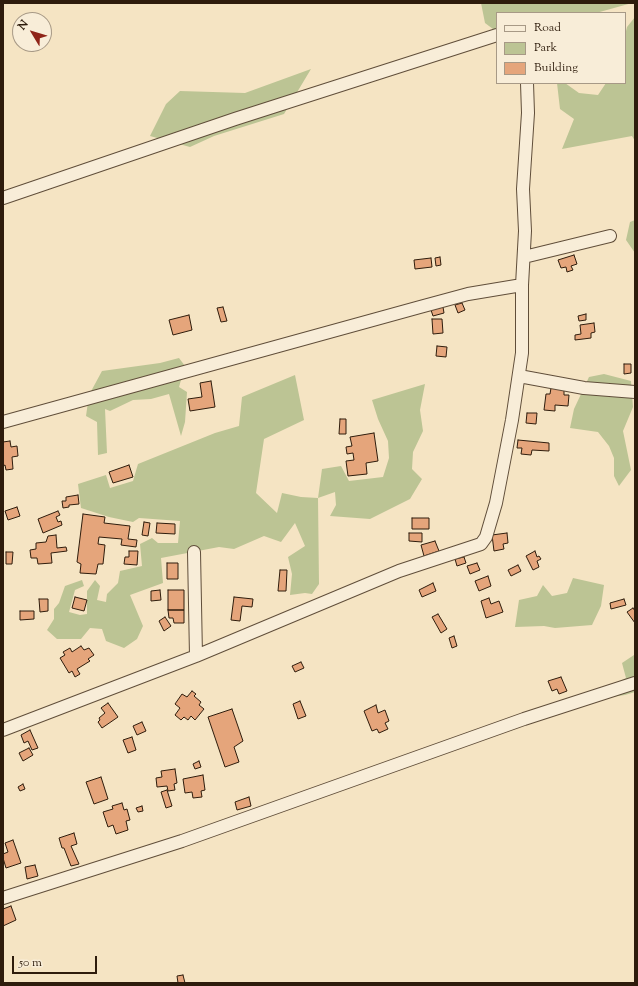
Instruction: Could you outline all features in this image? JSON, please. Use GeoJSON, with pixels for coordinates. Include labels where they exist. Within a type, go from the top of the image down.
{"type":"FeatureCollection","features":[{"type":"Feature","properties":{"kind":"street"},"geometry":{"type":"LineString","coordinates":[[3,198],[235,119],[496,35]]}},
{"type":"Feature","properties":{"kind":"street"},"geometry":{"type":"LineString","coordinates":[[3,730],[196,656],[399,571],[482,544],[486,537],[496,504],[522,353],[522,285],[525,231],[523,189],[528,113],[527,84]]}},
{"type":"Feature","properties":{"kind":"street"},"geometry":{"type":"LineString","coordinates":[[524,257],[610,236]]}},
{"type":"Feature","properties":{"kind":"street"},"geometry":{"type":"LineString","coordinates":[[3,422],[468,294],[522,285]]}},
{"type":"Feature","properties":{"kind":"street"},"geometry":{"type":"LineString","coordinates":[[519,376],[584,388],[635,392]]}},
{"type":"Feature","properties":{"kind":"street"},"geometry":{"type":"LineString","coordinates":[[194,552],[196,656]]}},
{"type":"Feature","properties":{"kind":"street"},"geometry":{"type":"LineString","coordinates":[[3,898],[182,841],[524,719],[635,683]]}},
{"type":"Feature","properties":{"kind":"green space"},"geometry":{"type":"Polygon","coordinates":[[[481,3],[632,3],[600,12],[496,12],[496,31],[485,23],[481,3]]]}},
{"type":"Feature","properties":{"kind":"green space"},"geometry":{"type":"Polygon","coordinates":[[[635,17],[635,141],[632,136],[562,149],[574,119],[560,109],[557,84],[566,84],[579,93],[598,95],[605,84],[626,84],[627,27],[635,17]]]}},
{"type":"Feature","properties":{"kind":"green space"},"geometry":{"type":"Polygon","coordinates":[[[311,69],[284,114],[214,136],[190,147],[150,136],[166,104],[180,91],[245,93],[311,69]]]}},
{"type":"Feature","properties":{"kind":"green space"},"geometry":{"type":"Polygon","coordinates":[[[635,220],[635,253],[626,240],[630,222],[635,220]]]}},
{"type":"Feature","properties":{"kind":"green space"},"geometry":{"type":"Polygon","coordinates":[[[179,358],[185,366],[179,387],[187,392],[185,422],[181,436],[169,394],[151,399],[133,400],[110,411],[105,409],[107,453],[98,455],[97,422],[86,416],[89,395],[102,371],[160,363],[179,358]]]}},
{"type":"Feature","properties":{"kind":"green space"},"geometry":{"type":"Polygon","coordinates":[[[604,374],[631,381],[633,407],[623,431],[631,470],[619,486],[614,476],[614,458],[609,446],[598,432],[570,428],[574,409],[589,377],[604,374]]]}},
{"type":"Feature","properties":{"kind":"green space"},"geometry":{"type":"Polygon","coordinates":[[[295,375],[304,420],[264,439],[256,493],[277,513],[282,493],[301,497],[318,498],[319,584],[312,594],[305,593],[290,595],[292,574],[288,557],[305,546],[295,523],[281,542],[264,536],[234,549],[219,547],[161,558],[163,583],[130,595],[143,626],[137,639],[124,648],[106,641],[102,629],[90,628],[81,639],[57,639],[47,630],[54,619],[54,609],[59,603],[65,586],[82,580],[84,586],[75,590],[69,612],[80,615],[87,614],[87,591],[95,580],[100,586],[97,600],[106,602],[107,594],[118,583],[120,571],[142,566],[140,544],[152,538],[158,543],[178,543],[180,521],[139,518],[133,522],[109,517],[81,508],[78,484],[106,475],[110,488],[133,481],[138,464],[215,433],[239,426],[242,397],[295,375]]]}},
{"type":"Feature","properties":{"kind":"green space"},"geometry":{"type":"Polygon","coordinates":[[[425,384],[420,410],[423,431],[413,452],[412,469],[422,479],[410,499],[370,519],[330,516],[336,505],[335,492],[318,498],[322,469],[341,466],[349,481],[383,477],[389,458],[388,441],[378,419],[372,400],[425,384]]]}},
{"type":"Feature","properties":{"kind":"green space"},"geometry":{"type":"Polygon","coordinates":[[[573,578],[604,585],[601,606],[592,625],[555,628],[544,626],[515,627],[519,600],[537,596],[543,585],[552,596],[567,593],[573,578]]]}},
{"type":"Feature","properties":{"kind":"green space"},"geometry":{"type":"Polygon","coordinates":[[[634,655],[635,692],[612,697],[610,686],[626,678],[622,663],[634,655]]]}},
{"type":"Feature","properties":{"kind":"building"},"geometry":{"type":"Polygon","coordinates":[[[574,255],[577,264],[571,266],[573,270],[567,272],[566,267],[561,268],[558,260],[574,255]]]}},
{"type":"Feature","properties":{"kind":"building"},"geometry":{"type":"Polygon","coordinates":[[[440,257],[441,265],[436,266],[435,258],[440,257]]]}},
{"type":"Feature","properties":{"kind":"building"},"geometry":{"type":"Polygon","coordinates":[[[431,258],[432,267],[415,269],[414,260],[431,258]]]}},
{"type":"Feature","properties":{"kind":"building"},"geometry":{"type":"Polygon","coordinates":[[[462,303],[465,310],[458,313],[455,305],[462,303]]]}},
{"type":"Feature","properties":{"kind":"building"},"geometry":{"type":"Polygon","coordinates":[[[223,307],[227,321],[221,322],[217,308],[223,307]]]}},
{"type":"Feature","properties":{"kind":"building"},"geometry":{"type":"Polygon","coordinates":[[[443,307],[444,313],[433,316],[431,310],[443,307]]]}},
{"type":"Feature","properties":{"kind":"building"},"geometry":{"type":"Polygon","coordinates":[[[586,314],[586,320],[579,321],[578,316],[586,314]]]}},
{"type":"Feature","properties":{"kind":"building"},"geometry":{"type":"Polygon","coordinates":[[[189,315],[192,330],[173,335],[169,320],[189,315]]]}},
{"type":"Feature","properties":{"kind":"building"},"geometry":{"type":"Polygon","coordinates":[[[432,319],[442,319],[443,333],[433,334],[432,319]]]}},
{"type":"Feature","properties":{"kind":"building"},"geometry":{"type":"Polygon","coordinates":[[[594,323],[595,332],[591,333],[591,338],[575,340],[575,335],[581,334],[580,325],[594,323]]]}},
{"type":"Feature","properties":{"kind":"building"},"geometry":{"type":"Polygon","coordinates":[[[437,346],[447,347],[446,357],[436,356],[437,346]]]}},
{"type":"Feature","properties":{"kind":"building"},"geometry":{"type":"Polygon","coordinates":[[[624,364],[631,364],[631,373],[624,374],[624,364]]]}},
{"type":"Feature","properties":{"kind":"building"},"geometry":{"type":"Polygon","coordinates":[[[211,381],[215,407],[190,411],[188,399],[202,397],[200,383],[211,381]]]}},
{"type":"Feature","properties":{"kind":"building"},"geometry":{"type":"Polygon","coordinates":[[[551,388],[564,389],[564,395],[569,395],[568,406],[555,405],[555,411],[544,410],[546,394],[550,394],[551,388]]]}},
{"type":"Feature","properties":{"kind":"building"},"geometry":{"type":"Polygon","coordinates":[[[527,413],[537,413],[536,424],[526,423],[527,413]]]}},
{"type":"Feature","properties":{"kind":"building"},"geometry":{"type":"Polygon","coordinates":[[[340,419],[346,419],[346,434],[339,434],[340,419]]]}},
{"type":"Feature","properties":{"kind":"building"},"geometry":{"type":"Polygon","coordinates":[[[374,433],[378,461],[366,463],[367,474],[348,476],[346,461],[354,460],[353,453],[347,454],[346,447],[352,446],[350,437],[374,433]]]}},
{"type":"Feature","properties":{"kind":"building"},"geometry":{"type":"Polygon","coordinates":[[[518,440],[549,443],[549,451],[532,450],[531,455],[521,454],[522,448],[517,448],[518,440]]]}},
{"type":"Feature","properties":{"kind":"building"},"geometry":{"type":"Polygon","coordinates":[[[10,441],[11,447],[17,446],[18,456],[12,457],[13,469],[6,470],[5,465],[3,466],[3,442],[10,441]]]}},
{"type":"Feature","properties":{"kind":"building"},"geometry":{"type":"Polygon","coordinates":[[[129,465],[133,477],[113,483],[109,472],[129,465]]]}},
{"type":"Feature","properties":{"kind":"building"},"geometry":{"type":"Polygon","coordinates":[[[78,495],[79,504],[69,505],[69,507],[63,508],[62,501],[66,501],[66,497],[78,495]]]}},
{"type":"Feature","properties":{"kind":"building"},"geometry":{"type":"Polygon","coordinates":[[[17,507],[20,516],[8,520],[5,511],[17,507]]]}},
{"type":"Feature","properties":{"kind":"building"},"geometry":{"type":"Polygon","coordinates":[[[58,511],[60,515],[56,517],[58,522],[61,521],[62,525],[43,533],[38,519],[58,511]]]}},
{"type":"Feature","properties":{"kind":"building"},"geometry":{"type":"Polygon","coordinates":[[[83,514],[105,517],[104,523],[130,526],[128,539],[137,540],[136,547],[121,545],[122,539],[99,537],[98,544],[105,545],[103,564],[98,564],[96,574],[80,573],[81,564],[77,562],[83,514]]]}},
{"type":"Feature","properties":{"kind":"building"},"geometry":{"type":"Polygon","coordinates":[[[412,518],[429,518],[429,529],[412,529],[412,518]]]}},
{"type":"Feature","properties":{"kind":"building"},"geometry":{"type":"Polygon","coordinates":[[[144,522],[150,523],[148,536],[142,535],[144,522]]]}},
{"type":"Feature","properties":{"kind":"building"},"geometry":{"type":"Polygon","coordinates":[[[157,523],[175,524],[175,534],[156,533],[157,523]]]}},
{"type":"Feature","properties":{"kind":"building"},"geometry":{"type":"Polygon","coordinates":[[[409,533],[422,533],[422,542],[409,541],[409,533]]]}},
{"type":"Feature","properties":{"kind":"building"},"geometry":{"type":"Polygon","coordinates":[[[507,533],[508,543],[503,544],[504,549],[494,551],[492,535],[507,533]]]}},
{"type":"Feature","properties":{"kind":"building"},"geometry":{"type":"Polygon","coordinates":[[[56,535],[57,548],[66,547],[67,551],[51,553],[52,563],[38,564],[37,558],[31,558],[30,550],[36,549],[36,543],[46,542],[48,536],[56,535]]]}},
{"type":"Feature","properties":{"kind":"building"},"geometry":{"type":"Polygon","coordinates":[[[435,541],[439,551],[424,556],[421,545],[435,541]]]}},
{"type":"Feature","properties":{"kind":"building"},"geometry":{"type":"Polygon","coordinates":[[[129,551],[138,551],[137,565],[124,564],[125,557],[129,557],[129,551]]]}},
{"type":"Feature","properties":{"kind":"building"},"geometry":{"type":"Polygon","coordinates":[[[535,551],[537,557],[539,556],[541,559],[537,561],[539,567],[533,570],[526,556],[535,551]]]}},
{"type":"Feature","properties":{"kind":"building"},"geometry":{"type":"Polygon","coordinates":[[[6,552],[13,552],[12,564],[6,564],[6,552]]]}},
{"type":"Feature","properties":{"kind":"building"},"geometry":{"type":"Polygon","coordinates":[[[464,557],[466,563],[457,566],[455,559],[464,557]]]}},
{"type":"Feature","properties":{"kind":"building"},"geometry":{"type":"Polygon","coordinates":[[[167,563],[178,563],[178,579],[167,579],[167,563]]]}},
{"type":"Feature","properties":{"kind":"building"},"geometry":{"type":"Polygon","coordinates":[[[477,563],[480,570],[470,574],[467,566],[477,563]]]}},
{"type":"Feature","properties":{"kind":"building"},"geometry":{"type":"Polygon","coordinates":[[[518,565],[521,571],[511,576],[508,570],[518,565]]]}},
{"type":"Feature","properties":{"kind":"building"},"geometry":{"type":"Polygon","coordinates":[[[280,570],[287,570],[286,591],[278,591],[280,570]]]}},
{"type":"Feature","properties":{"kind":"building"},"geometry":{"type":"Polygon","coordinates":[[[488,576],[491,586],[479,591],[475,581],[488,576]]]}},
{"type":"Feature","properties":{"kind":"building"},"geometry":{"type":"Polygon","coordinates":[[[433,583],[436,591],[422,597],[419,590],[433,583]]]}},
{"type":"Feature","properties":{"kind":"building"},"geometry":{"type":"Polygon","coordinates":[[[160,590],[161,600],[151,601],[151,591],[160,590]]]}},
{"type":"Feature","properties":{"kind":"building"},"geometry":{"type":"Polygon","coordinates":[[[168,590],[184,590],[184,610],[168,610],[168,590]]]}},
{"type":"Feature","properties":{"kind":"building"},"geometry":{"type":"Polygon","coordinates":[[[75,597],[87,600],[84,611],[72,608],[75,597]]]}},
{"type":"Feature","properties":{"kind":"building"},"geometry":{"type":"Polygon","coordinates":[[[234,597],[253,599],[252,607],[242,606],[240,621],[231,620],[234,597]]]}},
{"type":"Feature","properties":{"kind":"building"},"geometry":{"type":"Polygon","coordinates":[[[489,598],[491,604],[499,601],[503,612],[486,618],[481,601],[489,598]]]}},
{"type":"Feature","properties":{"kind":"building"},"geometry":{"type":"Polygon","coordinates":[[[39,599],[48,599],[48,611],[40,612],[39,599]]]}},
{"type":"Feature","properties":{"kind":"building"},"geometry":{"type":"Polygon","coordinates":[[[624,599],[626,605],[611,609],[610,603],[624,599]]]}},
{"type":"Feature","properties":{"kind":"building"},"geometry":{"type":"Polygon","coordinates":[[[633,608],[635,611],[635,623],[627,612],[633,608]]]}},
{"type":"Feature","properties":{"kind":"building"},"geometry":{"type":"Polygon","coordinates":[[[168,610],[184,610],[184,623],[174,623],[173,618],[169,618],[168,610]]]}},
{"type":"Feature","properties":{"kind":"building"},"geometry":{"type":"Polygon","coordinates":[[[20,611],[34,611],[34,619],[20,620],[20,611]]]}},
{"type":"Feature","properties":{"kind":"building"},"geometry":{"type":"Polygon","coordinates":[[[438,614],[447,629],[441,633],[432,617],[438,614]]]}},
{"type":"Feature","properties":{"kind":"building"},"geometry":{"type":"Polygon","coordinates":[[[165,617],[171,626],[164,631],[159,621],[165,617]]]}},
{"type":"Feature","properties":{"kind":"building"},"geometry":{"type":"Polygon","coordinates":[[[454,636],[457,646],[452,648],[449,638],[454,636]]]}},
{"type":"Feature","properties":{"kind":"building"},"geometry":{"type":"Polygon","coordinates":[[[81,646],[84,650],[89,648],[94,655],[88,659],[90,661],[77,669],[80,674],[75,677],[72,671],[69,673],[60,658],[65,655],[63,652],[70,648],[72,652],[81,646]]]}},
{"type":"Feature","properties":{"kind":"building"},"geometry":{"type":"Polygon","coordinates":[[[301,662],[304,668],[295,672],[292,666],[301,662]]]}},
{"type":"Feature","properties":{"kind":"building"},"geometry":{"type":"Polygon","coordinates":[[[561,677],[567,691],[559,694],[557,689],[552,691],[548,681],[561,677]]]}},
{"type":"Feature","properties":{"kind":"building"},"geometry":{"type":"Polygon","coordinates":[[[192,691],[196,694],[194,696],[201,702],[199,705],[204,709],[195,720],[191,716],[188,720],[184,717],[181,720],[175,715],[180,708],[175,704],[182,694],[187,697],[192,691]]]}},
{"type":"Feature","properties":{"kind":"building"},"geometry":{"type":"Polygon","coordinates":[[[300,701],[306,716],[298,719],[293,704],[300,701]]]}},
{"type":"Feature","properties":{"kind":"building"},"geometry":{"type":"Polygon","coordinates":[[[108,703],[118,717],[102,728],[98,722],[100,720],[99,718],[105,713],[101,708],[108,703]]]}},
{"type":"Feature","properties":{"kind":"building"},"geometry":{"type":"Polygon","coordinates":[[[376,705],[378,713],[385,710],[389,721],[385,723],[388,729],[379,733],[377,729],[372,731],[364,711],[376,705]]]}},
{"type":"Feature","properties":{"kind":"building"},"geometry":{"type":"Polygon","coordinates":[[[232,709],[243,741],[234,747],[239,762],[225,767],[208,717],[232,709]]]}},
{"type":"Feature","properties":{"kind":"building"},"geometry":{"type":"Polygon","coordinates":[[[142,722],[146,731],[137,735],[133,726],[142,722]]]}},
{"type":"Feature","properties":{"kind":"building"},"geometry":{"type":"Polygon","coordinates":[[[30,730],[38,748],[32,750],[28,741],[24,743],[21,735],[30,730]]]}},
{"type":"Feature","properties":{"kind":"building"},"geometry":{"type":"Polygon","coordinates":[[[132,737],[136,750],[128,753],[123,740],[132,737]]]}},
{"type":"Feature","properties":{"kind":"building"},"geometry":{"type":"Polygon","coordinates":[[[29,748],[33,755],[23,761],[19,753],[29,748]]]}},
{"type":"Feature","properties":{"kind":"building"},"geometry":{"type":"Polygon","coordinates":[[[199,761],[201,767],[195,769],[193,764],[199,761]]]}},
{"type":"Feature","properties":{"kind":"building"},"geometry":{"type":"Polygon","coordinates":[[[175,769],[177,783],[174,784],[175,790],[168,791],[167,786],[157,787],[156,778],[162,777],[161,771],[175,769]]]}},
{"type":"Feature","properties":{"kind":"building"},"geometry":{"type":"Polygon","coordinates":[[[203,775],[205,790],[201,791],[202,797],[193,798],[192,792],[185,793],[183,779],[203,775]]]}},
{"type":"Feature","properties":{"kind":"building"},"geometry":{"type":"Polygon","coordinates":[[[101,777],[108,799],[94,804],[86,782],[101,777]]]}},
{"type":"Feature","properties":{"kind":"building"},"geometry":{"type":"Polygon","coordinates":[[[23,784],[25,789],[20,791],[18,787],[23,784]]]}},
{"type":"Feature","properties":{"kind":"building"},"geometry":{"type":"Polygon","coordinates":[[[167,790],[172,806],[166,808],[161,792],[167,790]]]}},
{"type":"Feature","properties":{"kind":"building"},"geometry":{"type":"Polygon","coordinates":[[[249,797],[251,806],[237,810],[235,802],[249,797]]]}},
{"type":"Feature","properties":{"kind":"building"},"geometry":{"type":"Polygon","coordinates":[[[122,803],[124,810],[127,809],[130,820],[126,821],[128,830],[116,834],[113,825],[108,827],[103,812],[113,809],[112,806],[122,803]]]}},
{"type":"Feature","properties":{"kind":"building"},"geometry":{"type":"Polygon","coordinates":[[[142,806],[143,811],[138,812],[136,808],[142,806]]]}},
{"type":"Feature","properties":{"kind":"building"},"geometry":{"type":"Polygon","coordinates":[[[74,833],[77,844],[71,846],[79,864],[71,866],[59,838],[74,833]]]}},
{"type":"Feature","properties":{"kind":"building"},"geometry":{"type":"Polygon","coordinates":[[[13,840],[21,863],[6,868],[3,854],[8,852],[5,843],[13,840]]]}},
{"type":"Feature","properties":{"kind":"building"},"geometry":{"type":"Polygon","coordinates":[[[35,865],[38,876],[27,879],[25,867],[35,865]]]}},
{"type":"Feature","properties":{"kind":"building"},"geometry":{"type":"Polygon","coordinates":[[[11,906],[16,920],[3,926],[3,909],[11,906]]]}},
{"type":"Feature","properties":{"kind":"building"},"geometry":{"type":"Polygon","coordinates":[[[183,975],[185,983],[178,983],[177,976],[183,975]]]}}]}
